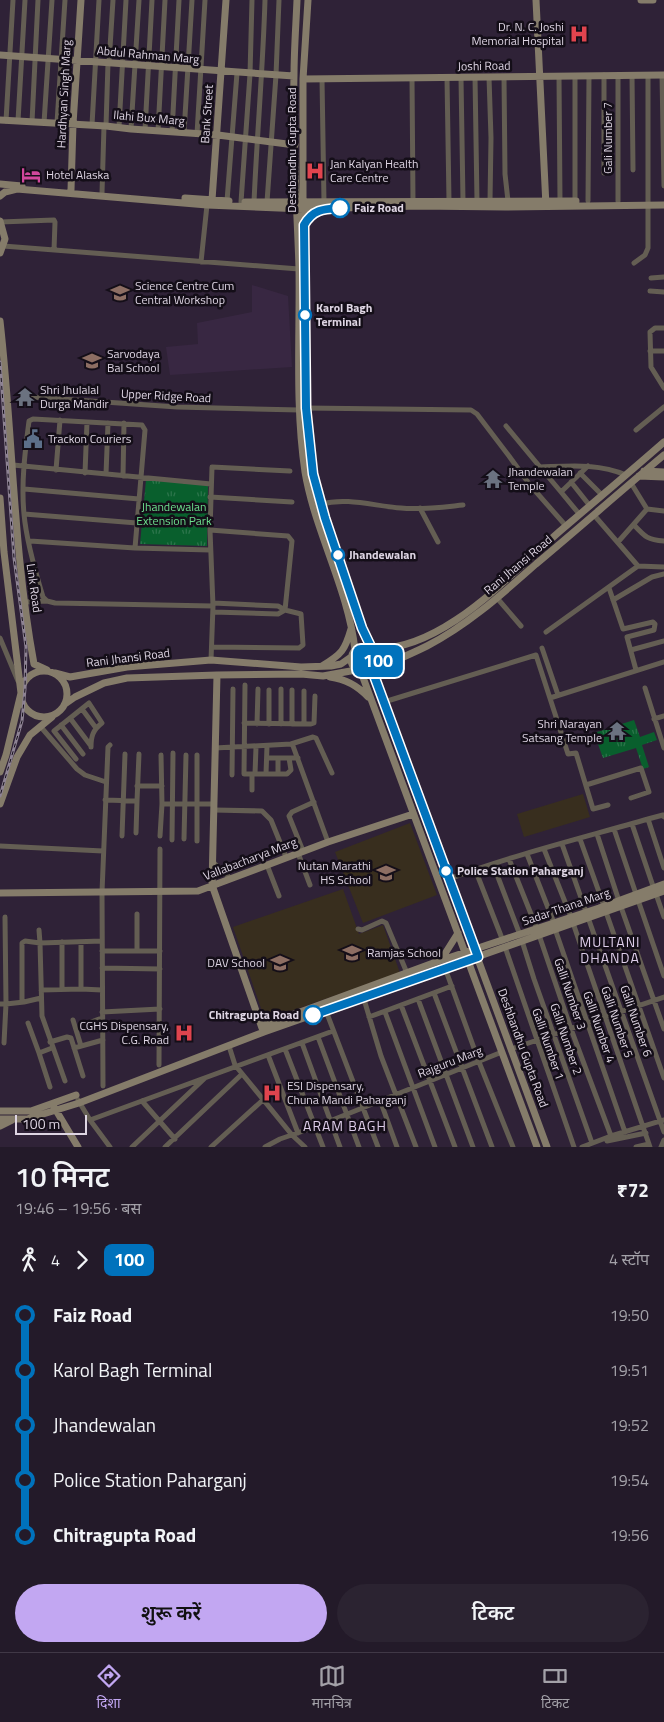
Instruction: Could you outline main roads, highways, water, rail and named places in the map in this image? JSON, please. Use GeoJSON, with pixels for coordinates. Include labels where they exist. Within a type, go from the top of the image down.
{"type":"FeatureCollection","features":[{"type":"Feature","properties":{"kind":"railway"},"geometry":{"type":"LineString","coordinates":[[0,362],[14,558],[26,647],[22,721],[0,796]]}},
{"type":"Feature","properties":{"kind":"place","name":"Dr. N. C. Joshi Memorial Hospital"},"geometry":{"type":"Point","coordinates":[579,34]}},
{"type":"Feature","properties":{"kind":"place","name":"Jan Kalyan Health Care Centre"},"geometry":{"type":"Point","coordinates":[315,171]}},
{"type":"Feature","properties":{"kind":"place","name":"Hotel Alaska"},"geometry":{"type":"Point","coordinates":[31,175]}},
{"type":"Feature","properties":{"kind":"place","name":"Faiz Road"},"geometry":{"type":"Point","coordinates":[340,208]}},
{"type":"Feature","properties":{"kind":"place","name":"Science Centre Cum Central Workshop"},"geometry":{"type":"Point","coordinates":[120,293]}},
{"type":"Feature","properties":{"kind":"place","name":"Karol Bagh Terminal"},"geometry":{"type":"Point","coordinates":[305,315]}},
{"type":"Feature","properties":{"kind":"place","name":"Sarvodaya Bal School"},"geometry":{"type":"Point","coordinates":[92,361]}},
{"type":"Feature","properties":{"kind":"place","name":"Shri Jhulalal Durga Mandir"},"geometry":{"type":"Point","coordinates":[25,397]}},
{"type":"Feature","properties":{"kind":"place","name":"Trackon Couriers"},"geometry":{"type":"Point","coordinates":[33,439]}},
{"type":"Feature","properties":{"kind":"place","name":"Jhandewalan Temple"},"geometry":{"type":"Point","coordinates":[493,479]}},
{"type":"Feature","properties":{"kind":"place","name":"Jhandewalan"},"geometry":{"type":"Point","coordinates":[338,555]}},
{"type":"Feature","properties":{"kind":"place","name":"Shri Narayan Satsang Temple"},"geometry":{"type":"Point","coordinates":[617,731]}},
{"type":"Feature","properties":{"kind":"place","name":"Police Station Paharganj"},"geometry":{"type":"Point","coordinates":[446,871]}},
{"type":"Feature","properties":{"kind":"place","name":"Nutan Marathi HS School"},"geometry":{"type":"Point","coordinates":[386,873]}},
{"type":"Feature","properties":{"kind":"place","name":"Ramjas School"},"geometry":{"type":"Point","coordinates":[352,953]}},
{"type":"Feature","properties":{"kind":"place","name":"DAV School"},"geometry":{"type":"Point","coordinates":[280,963]}},
{"type":"Feature","properties":{"kind":"place","name":"Chitragupta Road"},"geometry":{"type":"Point","coordinates":[313,1015]}},
{"type":"Feature","properties":{"kind":"place","name":"CGHS Dispensary, C.G. Road"},"geometry":{"type":"Point","coordinates":[184,1033]}},
{"type":"Feature","properties":{"kind":"place","name":"ESI Dispensary, Chuna Mandi Paharganj"},"geometry":{"type":"Point","coordinates":[272,1093]}},
{"type":"Feature","properties":{"kind":"district","name":"MULTANI DHANDA"},"geometry":{"type":"Point","coordinates":[610,950]}},
{"type":"Feature","properties":{"kind":"district","name":"ARAM BAGH"},"geometry":{"type":"Point","coordinates":[345,1126]}},
{"type":"Feature","properties":{"kind":"park label","name":"Jhandewalan Extension Park"},"geometry":{"type":"Point","coordinates":[174,514]}}]}
